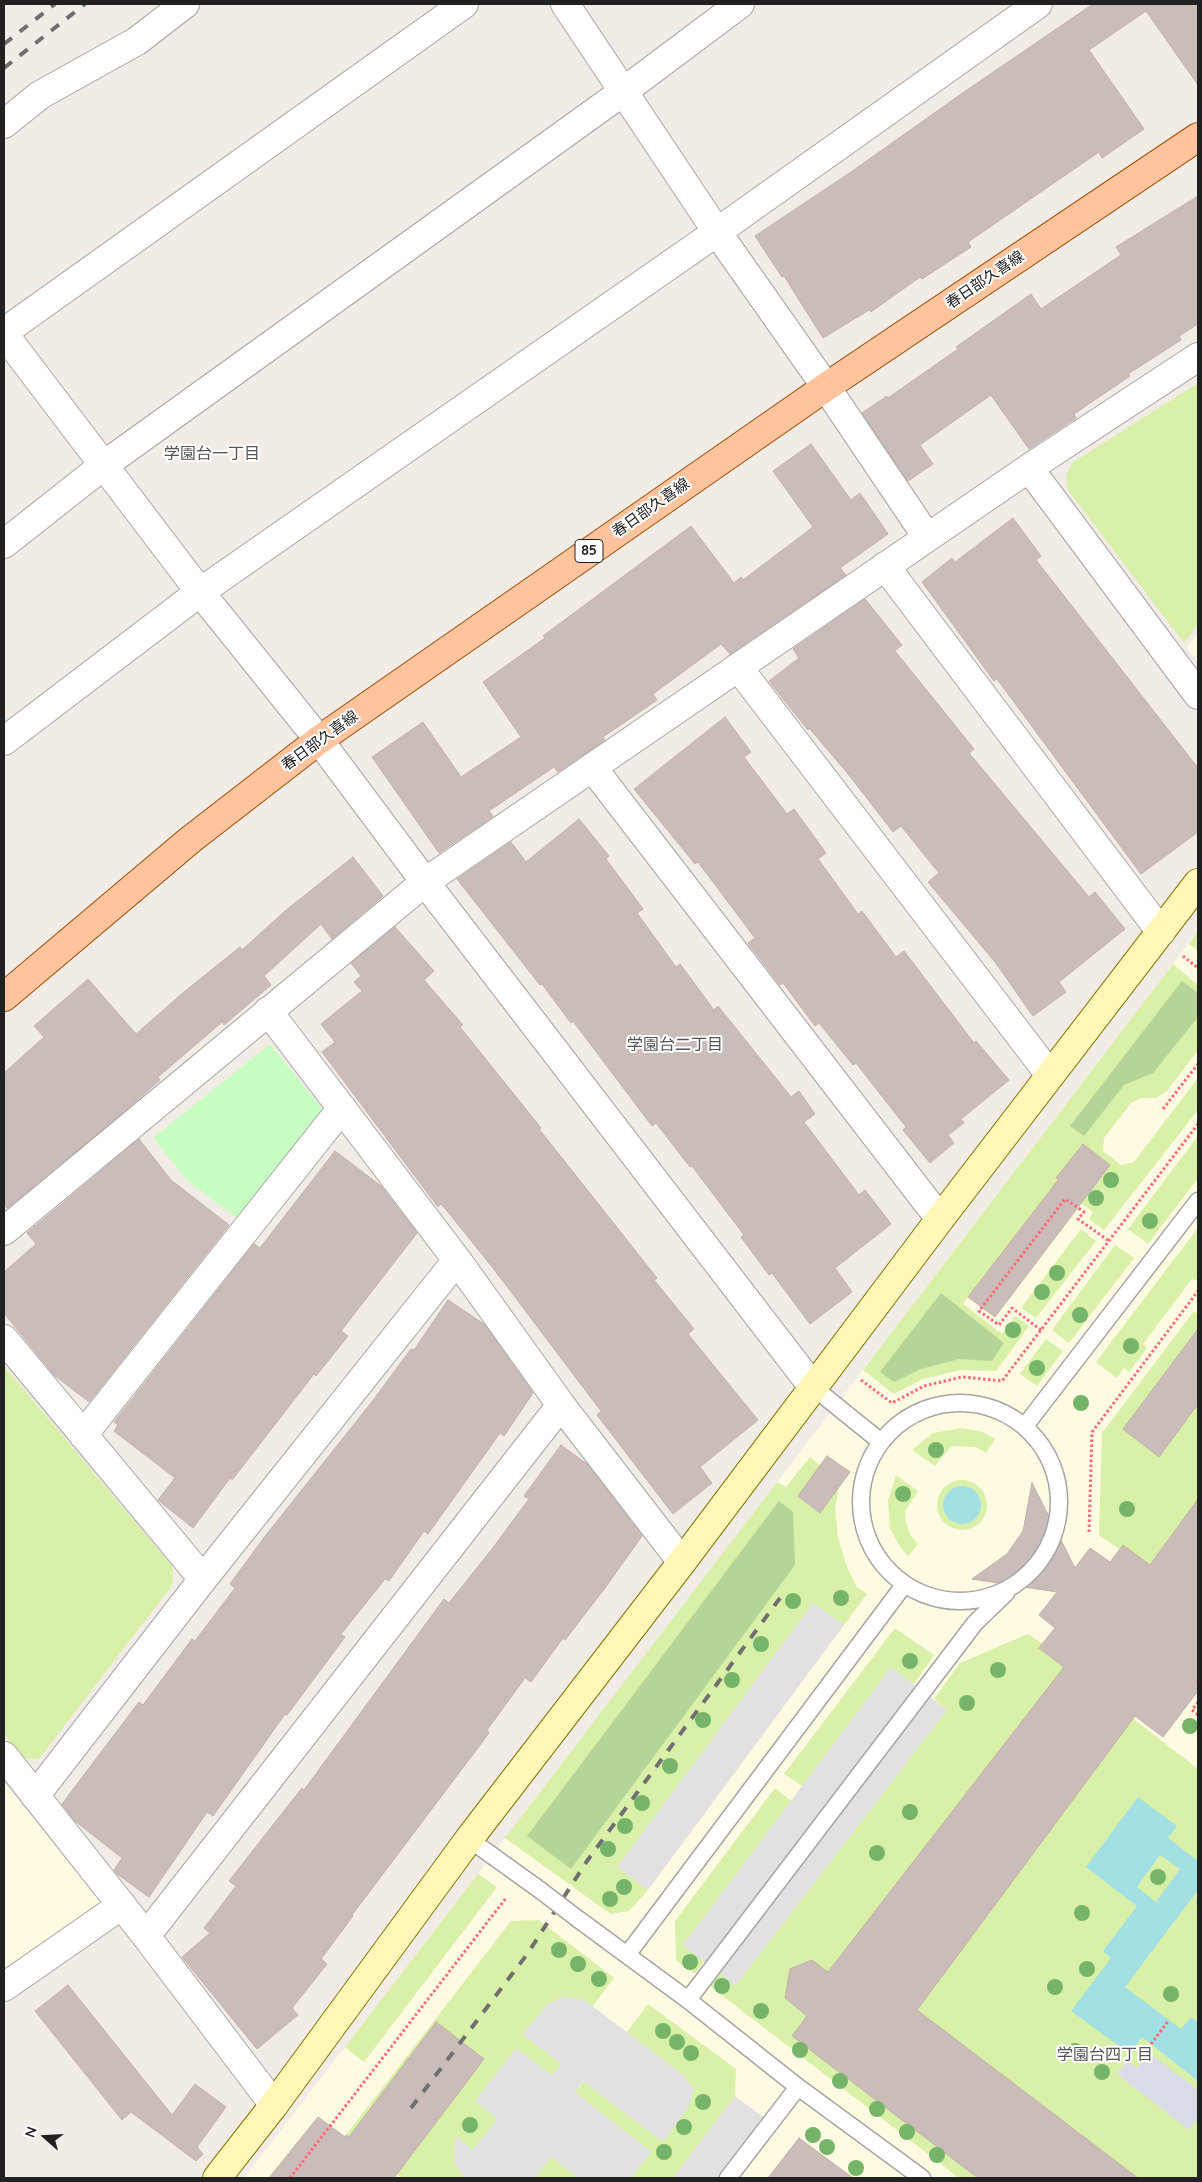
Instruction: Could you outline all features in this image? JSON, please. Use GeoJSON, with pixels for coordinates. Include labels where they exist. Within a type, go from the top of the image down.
{"type":"FeatureCollection","features":[{"type":"Feature","properties":{"kind":"main road","name":"春日部久喜線"},"geometry":{"type":"LineString","coordinates":[[4,997],[190,840],[318,740],[826,387],[1198,137]]}},
{"type":"Feature","properties":{"kind":"street"},"geometry":{"type":"LineString","coordinates":[[4,124],[40,95],[137,41],[185,4]]}},
{"type":"Feature","properties":{"kind":"street"},"geometry":{"type":"LineString","coordinates":[[464,4],[4,333],[200,592],[318,740],[813,1387]]}},
{"type":"Feature","properties":{"kind":"street"},"geometry":{"type":"LineString","coordinates":[[565,4],[717,232],[826,387],[927,537]]}},
{"type":"Feature","properties":{"kind":"street"},"geometry":{"type":"LineString","coordinates":[[4,544],[104,465],[624,91],[740,4]]}},
{"type":"Feature","properties":{"kind":"street"},"geometry":{"type":"LineString","coordinates":[[4,741],[200,592],[717,232],[1038,4]]}},
{"type":"Feature","properties":{"kind":"street"},"geometry":{"type":"LineString","coordinates":[[4,1231],[425,882],[927,537],[1198,357]]}},
{"type":"Feature","properties":{"kind":"street"},"geometry":{"type":"LineString","coordinates":[[1029,468],[1198,695]]}},
{"type":"Feature","properties":{"kind":"street"},"geometry":{"type":"LineString","coordinates":[[885,566],[1161,932]]}},
{"type":"Feature","properties":{"kind":"street"},"geometry":{"type":"LineString","coordinates":[[738,667],[1050,1075]]}},
{"type":"Feature","properties":{"kind":"street"},"geometry":{"type":"LineString","coordinates":[[592,767],[940,1219]]}},
{"type":"Feature","properties":{"kind":"street"},"geometry":{"type":"LineString","coordinates":[[217,2178],[274,2105],[469,1839],[1198,883]]}},
{"type":"Feature","properties":{"kind":"street"},"geometry":{"type":"LineString","coordinates":[[268,1011],[457,1260],[561,1405],[682,1562]]}},
{"type":"Feature","properties":{"kind":"street"},"geometry":{"type":"LineString","coordinates":[[83,1435],[342,1108]]}},
{"type":"Feature","properties":{"kind":"street"},"geometry":{"type":"LineString","coordinates":[[35,1796],[203,1579],[457,1260]]}},
{"type":"Feature","properties":{"kind":"street"},"geometry":{"type":"LineString","coordinates":[[4,1339],[203,1579]]}},
{"type":"Feature","properties":{"kind":"street"},"geometry":{"type":"LineString","coordinates":[[146,1936],[561,1405]]}},
{"type":"Feature","properties":{"kind":"street"},"geometry":{"type":"LineString","coordinates":[[4,1756],[146,1936],[274,2105]]}},
{"type":"Feature","properties":{"kind":"street"},"geometry":{"type":"LineString","coordinates":[[4,1986],[122,1905]]}},
{"type":"Feature","properties":{"kind":"lane"},"geometry":{"type":"LineString","coordinates":[[1025,1426],[1198,1201]]}},
{"type":"Feature","properties":{"kind":"lane"},"geometry":{"type":"LineString","coordinates":[[813,1387],[880,1442]]}},
{"type":"Feature","properties":{"kind":"lane"},"geometry":{"type":"LineString","coordinates":[[966,1402],[998,1409],[1025,1426],[1046,1452],[1058,1483],[1059,1517],[1049,1549],[1028,1576],[1000,1594],[968,1602],[934,1599],[904,1585],[880,1563],[865,1534],[860,1502],[866,1470],[880,1442],[905,1419],[934,1406],[966,1402]]}},
{"type":"Feature","properties":{"kind":"lane"},"geometry":{"type":"LineString","coordinates":[[627,1955],[904,1585]]}},
{"type":"Feature","properties":{"kind":"lane"},"geometry":{"type":"LineString","coordinates":[[688,2000],[975,1623],[1014,1585]]}},
{"type":"Feature","properties":{"kind":"lane"},"geometry":{"type":"LineString","coordinates":[[469,1839],[688,2000],[798,2087],[922,2178]]}},
{"type":"Feature","properties":{"kind":"lane"},"geometry":{"type":"LineString","coordinates":[[728,2178],[798,2087]]}},
{"type":"Feature","properties":{"kind":"path"},"geometry":{"type":"LineString","coordinates":[[1163,1109],[1198,1064]]}},
{"type":"Feature","properties":{"kind":"path"},"geometry":{"type":"LineString","coordinates":[[861,1380],[892,1403],[924,1386],[962,1377],[1002,1381],[1198,1124]]}},
{"type":"Feature","properties":{"kind":"path"},"geometry":{"type":"LineString","coordinates":[[1041,1330],[1012,1308],[999,1326],[979,1311],[1065,1199],[1084,1212],[1078,1219],[1109,1242]]}},
{"type":"Feature","properties":{"kind":"path"},"geometry":{"type":"LineString","coordinates":[[1089,1532],[1092,1432],[1198,1292]]}},
{"type":"Feature","properties":{"kind":"path"},"geometry":{"type":"LineString","coordinates":[[1198,1702],[1192,1710],[1198,1715]]}},
{"type":"Feature","properties":{"kind":"path"},"geometry":{"type":"LineString","coordinates":[[290,2178],[522,1877]]}},
{"type":"Feature","properties":{"kind":"path"},"geometry":{"type":"LineString","coordinates":[[1151,2044],[1169,2020]]}},
{"type":"Feature","properties":{"kind":"shaded area"},"geometry":{"type":"Polygon","coordinates":[[[1198,632],[1198,662],[1187,648],[1198,632]]]}},
{"type":"Feature","properties":{"kind":"shaded area"},"geometry":{"type":"Polygon","coordinates":[[[1198,931],[1198,2178],[244,2178],[478,1874],[1198,931]]]}},
{"type":"Feature","properties":{"kind":"shaded area"},"geometry":{"type":"Polygon","coordinates":[[[813,1603],[844,1625],[648,1890],[617,1867],[813,1603]]]}},
{"type":"Feature","properties":{"kind":"shaded area"},"geometry":{"type":"Polygon","coordinates":[[[891,1667],[947,1710],[735,1986],[683,1945],[891,1667]]]}},
{"type":"Feature","properties":{"kind":"shaded area"},"geometry":{"type":"Polygon","coordinates":[[[4,1782],[104,1906],[4,1976],[4,1782]]]}},
{"type":"Feature","properties":{"kind":"shaded area"},"geometry":{"type":"Polygon","coordinates":[[[563,1997],[583,1999],[682,2074],[694,2089],[688,2108],[663,2142],[583,2081],[575,2092],[651,2152],[631,2178],[579,2178],[551,2157],[534,2178],[465,2178],[454,2162],[455,2136],[473,2150],[497,2119],[475,2101],[516,2048],[552,2075],[561,2064],[522,2034],[547,2005],[563,1997]]]}},
{"type":"Feature","properties":{"kind":"shaded area"},"geometry":{"type":"Polygon","coordinates":[[[1149,2053],[1198,2090],[1198,2118],[1189,2130],[1117,2074],[1127,2061],[1137,2068],[1149,2053]]]}},
{"type":"Feature","properties":{"kind":"shaded area"},"geometry":{"type":"Polygon","coordinates":[[[735,2096],[771,2123],[728,2178],[673,2178],[735,2096]]]}},
{"type":"Feature","properties":{"kind":"green space"},"geometry":{"type":"Polygon","coordinates":[[[1198,383],[1198,625],[1184,643],[1068,490],[1066,476],[1072,463],[1198,383]]]}},
{"type":"Feature","properties":{"kind":"green space"},"geometry":{"type":"Polygon","coordinates":[[[1198,931],[1198,951],[1189,944],[1198,931]]]}},
{"type":"Feature","properties":{"kind":"green space"},"geometry":{"type":"Polygon","coordinates":[[[1173,964],[1198,985],[1198,1050],[1167,1091],[1156,1098],[1141,1098],[1131,1103],[1104,1138],[1103,1151],[1121,1165],[1134,1162],[1198,1078],[1198,1110],[1104,1230],[1089,1219],[1093,1212],[1055,1185],[963,1304],[1002,1334],[1015,1316],[1029,1326],[996,1371],[961,1370],[923,1379],[894,1394],[863,1370],[1173,964]]]}},
{"type":"Feature","properties":{"kind":"green space"},"geometry":{"type":"Polygon","coordinates":[[[1182,981],[1198,993],[1198,1017],[1153,1073],[1124,1085],[1084,1136],[1070,1126],[1182,981]]]}},
{"type":"Feature","properties":{"kind":"green space"},"geometry":{"type":"Polygon","coordinates":[[[270,1044],[324,1111],[240,1220],[188,1181],[153,1138],[270,1044]]]}},
{"type":"Feature","properties":{"kind":"green space"},"geometry":{"type":"Polygon","coordinates":[[[1198,1136],[1198,1178],[1148,1244],[1128,1229],[1198,1136]]]}},
{"type":"Feature","properties":{"kind":"green space"},"geometry":{"type":"Polygon","coordinates":[[[1198,1228],[1198,1281],[1192,1279],[1143,1344],[1147,1348],[1129,1372],[1124,1368],[1117,1378],[1096,1362],[1198,1228]]]}},
{"type":"Feature","properties":{"kind":"green space"},"geometry":{"type":"Polygon","coordinates":[[[1081,1229],[1096,1241],[1036,1318],[1021,1308],[1081,1229]]]}},
{"type":"Feature","properties":{"kind":"green space"},"geometry":{"type":"Polygon","coordinates":[[[1115,1245],[1134,1258],[1069,1343],[1052,1330],[1115,1245]]]}},
{"type":"Feature","properties":{"kind":"green space"},"geometry":{"type":"Polygon","coordinates":[[[941,1293],[1004,1343],[992,1361],[959,1359],[921,1369],[894,1382],[880,1372],[941,1293]]]}},
{"type":"Feature","properties":{"kind":"green space"},"geometry":{"type":"Polygon","coordinates":[[[1194,1311],[1198,1314],[1198,1516],[1155,1574],[1099,1535],[1102,1433],[1194,1311]]]}},
{"type":"Feature","properties":{"kind":"green space"},"geometry":{"type":"Polygon","coordinates":[[[1046,1339],[1063,1351],[1037,1386],[1020,1374],[1046,1339]]]}},
{"type":"Feature","properties":{"kind":"green space"},"geometry":{"type":"Polygon","coordinates":[[[4,1366],[172,1566],[173,1584],[39,1759],[22,1758],[4,1734],[4,1366]]]}},
{"type":"Feature","properties":{"kind":"green space"},"geometry":{"type":"Polygon","coordinates":[[[962,1428],[983,1432],[995,1439],[986,1453],[976,1447],[951,1446],[935,1466],[912,1450],[933,1433],[962,1428]]]}},
{"type":"Feature","properties":{"kind":"green space"},"geometry":{"type":"Polygon","coordinates":[[[810,1457],[840,1481],[835,1508],[838,1537],[846,1564],[856,1586],[867,1594],[844,1625],[813,1603],[617,1867],[648,1890],[629,1911],[611,1914],[505,1838],[777,1482],[786,1487],[810,1457]]]}},
{"type":"Feature","properties":{"kind":"green space"},"geometry":{"type":"Polygon","coordinates":[[[896,1475],[918,1491],[905,1511],[906,1523],[911,1536],[918,1544],[908,1556],[900,1547],[890,1528],[888,1501],[896,1475]]]}},
{"type":"Feature","properties":{"kind":"green space"},"geometry":{"type":"Polygon","coordinates":[[[957,1480],[967,1480],[980,1487],[987,1500],[987,1510],[980,1523],[967,1530],[957,1530],[948,1526],[941,1519],[937,1510],[937,1500],[941,1491],[948,1484],[957,1480]]]}},
{"type":"Feature","properties":{"kind":"green space"},"geometry":{"type":"Polygon","coordinates":[[[779,1501],[793,1512],[795,1565],[571,1869],[527,1836],[779,1501]]]}},
{"type":"Feature","properties":{"kind":"green space"},"geometry":{"type":"Polygon","coordinates":[[[895,1628],[934,1655],[914,1684],[891,1668],[802,1786],[784,1774],[895,1628]]]}},
{"type":"Feature","properties":{"kind":"green space"},"geometry":{"type":"Polygon","coordinates":[[[1028,1634],[1082,1670],[810,2028],[1007,2178],[959,2178],[710,1986],[720,1973],[736,1985],[947,1710],[934,1699],[960,1663],[1028,1634]]]}},
{"type":"Feature","properties":{"kind":"green space"},"geometry":{"type":"Polygon","coordinates":[[[1088,1684],[1198,1769],[1198,2178],[1085,2178],[856,1997],[1088,1684]]]}},
{"type":"Feature","properties":{"kind":"green space"},"geometry":{"type":"Polygon","coordinates":[[[775,1788],[791,1801],[683,1945],[704,1961],[695,1974],[676,1960],[675,1921],[775,1788]]]}},
{"type":"Feature","properties":{"kind":"green space"},"geometry":{"type":"Polygon","coordinates":[[[478,1874],[497,1887],[364,2062],[345,2047],[478,1874]]]}},
{"type":"Feature","properties":{"kind":"green space"},"geometry":{"type":"Polygon","coordinates":[[[539,1920],[614,1978],[592,2007],[583,1999],[563,1997],[547,2005],[523,2034],[561,2064],[552,2075],[516,2048],[497,2119],[473,2150],[455,2136],[454,2162],[465,2178],[402,2178],[346,2135],[511,1921],[539,1920]]]}},
{"type":"Feature","properties":{"kind":"green space"},"geometry":{"type":"Polygon","coordinates":[[[648,2004],[736,2069],[735,2096],[673,2178],[631,2178],[651,2152],[575,2092],[584,2081],[663,2142],[682,2074],[627,2032],[648,2004]]]}},
{"type":"Feature","properties":{"kind":"green space"},"geometry":{"type":"Polygon","coordinates":[[[551,2157],[579,2178],[534,2178],[551,2157]]]}},
{"type":"Feature","properties":{"kind":"water"},"geometry":{"type":"Polygon","coordinates":[[[962,1486],[976,1491],[981,1505],[976,1519],[962,1524],[948,1519],[943,1505],[948,1491],[962,1486]]]}},
{"type":"Feature","properties":{"kind":"water"},"geometry":{"type":"Polygon","coordinates":[[[1138,1797],[1177,1826],[1168,1838],[1198,1861],[1198,1890],[1125,1987],[1181,2029],[1191,2017],[1198,2022],[1198,2081],[1142,2037],[1130,2054],[1071,2011],[1111,1958],[1103,1951],[1137,1906],[1086,1867],[1138,1797]],[[1160,1855],[1137,1887],[1156,1902],[1180,1869],[1160,1855]]]}},
{"type":"Feature","properties":{"kind":"building"},"geometry":{"type":"Polygon","coordinates":[[[1093,4],[1198,4],[1198,85],[1146,11],[1089,50],[1144,129],[1102,158],[1099,152],[968,242],[971,247],[922,279],[920,277],[871,312],[869,310],[823,338],[784,276],[782,277],[755,236],[851,172],[1093,4]]]}},
{"type":"Feature","properties":{"kind":"building"},"geometry":{"type":"Polygon","coordinates":[[[1198,196],[1198,324],[1179,336],[1181,340],[1128,374],[1130,376],[1074,414],[1076,418],[1029,449],[991,395],[920,445],[933,464],[908,481],[862,413],[887,396],[888,398],[958,349],[956,347],[1031,294],[1041,309],[1121,255],[1116,247],[1198,196]]]}},
{"type":"Feature","properties":{"kind":"building"},"geometry":{"type":"Polygon","coordinates":[[[811,444],[851,500],[860,493],[888,534],[840,568],[846,575],[730,654],[721,644],[653,694],[657,700],[603,737],[605,740],[558,772],[554,767],[489,811],[493,816],[491,818],[439,853],[372,757],[423,722],[461,777],[521,737],[483,682],[545,638],[543,636],[691,526],[734,583],[741,577],[743,580],[813,527],[773,471],[811,444]]]}},
{"type":"Feature","properties":{"kind":"building"},"geometry":{"type":"Polygon","coordinates":[[[1013,518],[1041,556],[1036,560],[1198,768],[1198,832],[1141,874],[997,679],[994,681],[922,582],[952,558],[955,562],[1013,518]]]}},
{"type":"Feature","properties":{"kind":"building"},"geometry":{"type":"Polygon","coordinates":[[[865,599],[902,645],[895,651],[974,749],[969,753],[1089,897],[1095,892],[1125,929],[1059,982],[1066,992],[1033,1016],[995,962],[928,882],[939,873],[901,826],[893,832],[849,775],[809,728],[808,730],[769,681],[799,658],[793,649],[865,599]]]}},
{"type":"Feature","properties":{"kind":"building"},"geometry":{"type":"Polygon","coordinates":[[[725,717],[751,752],[744,757],[787,814],[794,809],[826,853],[818,859],[858,914],[862,911],[896,957],[904,951],[974,1043],[976,1041],[1009,1080],[961,1119],[964,1123],[948,1135],[954,1143],[930,1163],[903,1130],[906,1127],[856,1063],[853,1065],[819,1023],[815,1026],[783,983],[780,985],[748,943],[755,938],[698,862],[695,864],[634,789],[725,717]]]}},
{"type":"Feature","properties":{"kind":"building"},"geometry":{"type":"Polygon","coordinates":[[[579,819],[609,856],[606,859],[643,909],[637,913],[676,967],[680,964],[714,1010],[718,1006],[791,1097],[799,1091],[815,1114],[804,1122],[859,1195],[865,1190],[891,1224],[835,1268],[852,1292],[810,1324],[772,1273],[769,1275],[741,1237],[744,1235],[692,1166],[690,1167],[656,1123],[652,1126],[573,1021],[571,1023],[457,879],[511,842],[526,862],[579,819]]]}},
{"type":"Feature","properties":{"kind":"building"},"geometry":{"type":"Polygon","coordinates":[[[353,857],[383,896],[332,939],[321,924],[264,976],[271,985],[224,1025],[222,1022],[158,1077],[160,1080],[120,1115],[7,1208],[4,1204],[4,1073],[44,1037],[34,1026],[88,979],[136,1034],[184,992],[240,947],[242,950],[285,911],[353,857]]]}},
{"type":"Feature","properties":{"kind":"building"},"geometry":{"type":"Polygon","coordinates":[[[395,927],[434,971],[424,980],[463,1025],[460,1027],[657,1278],[654,1280],[694,1329],[688,1334],[758,1420],[700,1467],[712,1483],[673,1514],[597,1415],[601,1411],[493,1268],[441,1204],[438,1207],[322,1052],[335,1042],[321,1024],[362,991],[354,982],[361,976],[351,963],[395,927]]]}},
{"type":"Feature","properties":{"kind":"building"},"geometry":{"type":"Polygon","coordinates":[[[139,1139],[171,1180],[229,1225],[89,1402],[54,1375],[4,1313],[4,1272],[36,1244],[27,1233],[139,1139]]]}},
{"type":"Feature","properties":{"kind":"building"},"geometry":{"type":"Polygon","coordinates":[[[1083,1144],[1110,1165],[995,1317],[968,1297],[1059,1179],[1056,1178],[1083,1144]]]}},
{"type":"Feature","properties":{"kind":"building"},"geometry":{"type":"Polygon","coordinates":[[[335,1151],[381,1186],[417,1233],[341,1331],[348,1336],[316,1376],[314,1374],[232,1480],[230,1478],[193,1528],[158,1500],[175,1478],[114,1431],[118,1425],[114,1422],[254,1244],[260,1248],[335,1151]]]}},
{"type":"Feature","properties":{"kind":"building"},"geometry":{"type":"Polygon","coordinates":[[[448,1300],[484,1324],[533,1393],[504,1436],[500,1433],[428,1534],[424,1531],[389,1581],[385,1579],[341,1634],[345,1637],[287,1715],[285,1714],[213,1816],[207,1812],[149,1897],[117,1874],[114,1870],[122,1858],[75,1821],[62,1804],[139,1702],[143,1705],[192,1639],[195,1641],[235,1588],[230,1584],[266,1535],[371,1403],[411,1349],[414,1350],[448,1300]]]}},
{"type":"Feature","properties":{"kind":"building"},"geometry":{"type":"Polygon","coordinates":[[[1198,1329],[1198,1404],[1159,1457],[1123,1429],[1198,1329]]]}},
{"type":"Feature","properties":{"kind":"building"},"geometry":{"type":"Polygon","coordinates":[[[561,1445],[587,1464],[642,1536],[605,1588],[565,1640],[563,1638],[531,1682],[525,1678],[487,1730],[489,1733],[352,1915],[321,1959],[327,1964],[292,2008],[298,2015],[257,2049],[182,1957],[210,1933],[204,1928],[236,1886],[229,1881],[302,1788],[304,1790],[444,1599],[449,1603],[492,1549],[529,1499],[524,1496],[561,1445]]]}},
{"type":"Feature","properties":{"kind":"building"},"geometry":{"type":"Polygon","coordinates":[[[827,1456],[850,1472],[820,1513],[798,1496],[827,1456]]]}},
{"type":"Feature","properties":{"kind":"building"},"geometry":{"type":"Polygon","coordinates":[[[1032,1483],[1075,1568],[1090,1548],[1110,1562],[1123,1545],[1150,1565],[1198,1499],[1198,1691],[1163,1737],[1135,1716],[917,2010],[1138,2178],[978,2178],[792,2036],[807,2016],[785,1998],[790,1969],[812,1960],[828,1972],[1064,1667],[1039,1648],[1055,1628],[1039,1615],[1057,1592],[972,1579],[1007,1554],[1023,1531],[1032,1483]]]}},
{"type":"Feature","properties":{"kind":"building"},"geometry":{"type":"Polygon","coordinates":[[[68,1985],[172,2115],[195,2084],[226,2107],[197,2147],[203,2154],[196,2161],[131,2112],[122,2120],[35,2011],[68,1985]]]}},
{"type":"Feature","properties":{"kind":"building"},"geometry":{"type":"Polygon","coordinates":[[[436,2022],[484,2059],[394,2178],[269,2178],[318,2117],[345,2137],[346,2135],[349,2137],[436,2022]]]}},
{"type":"Feature","properties":{"kind":"building"},"geometry":{"type":"Polygon","coordinates":[[[799,2138],[853,2178],[768,2178],[799,2138]]]}},
{"type":"Feature","properties":{"kind":"railway"},"geometry":{"type":"LineString","coordinates":[[4,44],[55,4]]}},
{"type":"Feature","properties":{"kind":"railway"},"geometry":{"type":"LineString","coordinates":[[4,68],[85,4]]}},
{"type":"Feature","properties":{"kind":"railway"},"geometry":{"type":"LineString","coordinates":[[411,2108],[528,1953],[587,1861],[780,1598]]}},
{"type":"Feature","properties":{"kind":"district","name":"学園台一丁目"},"geometry":{"type":"Point","coordinates":[212,454]}},
{"type":"Feature","properties":{"kind":"district","name":"学園台二丁目"},"geometry":{"type":"Point","coordinates":[675,1045]}},
{"type":"Feature","properties":{"kind":"district","name":"学園台四丁目"},"geometry":{"type":"Point","coordinates":[1105,2055]}}]}
